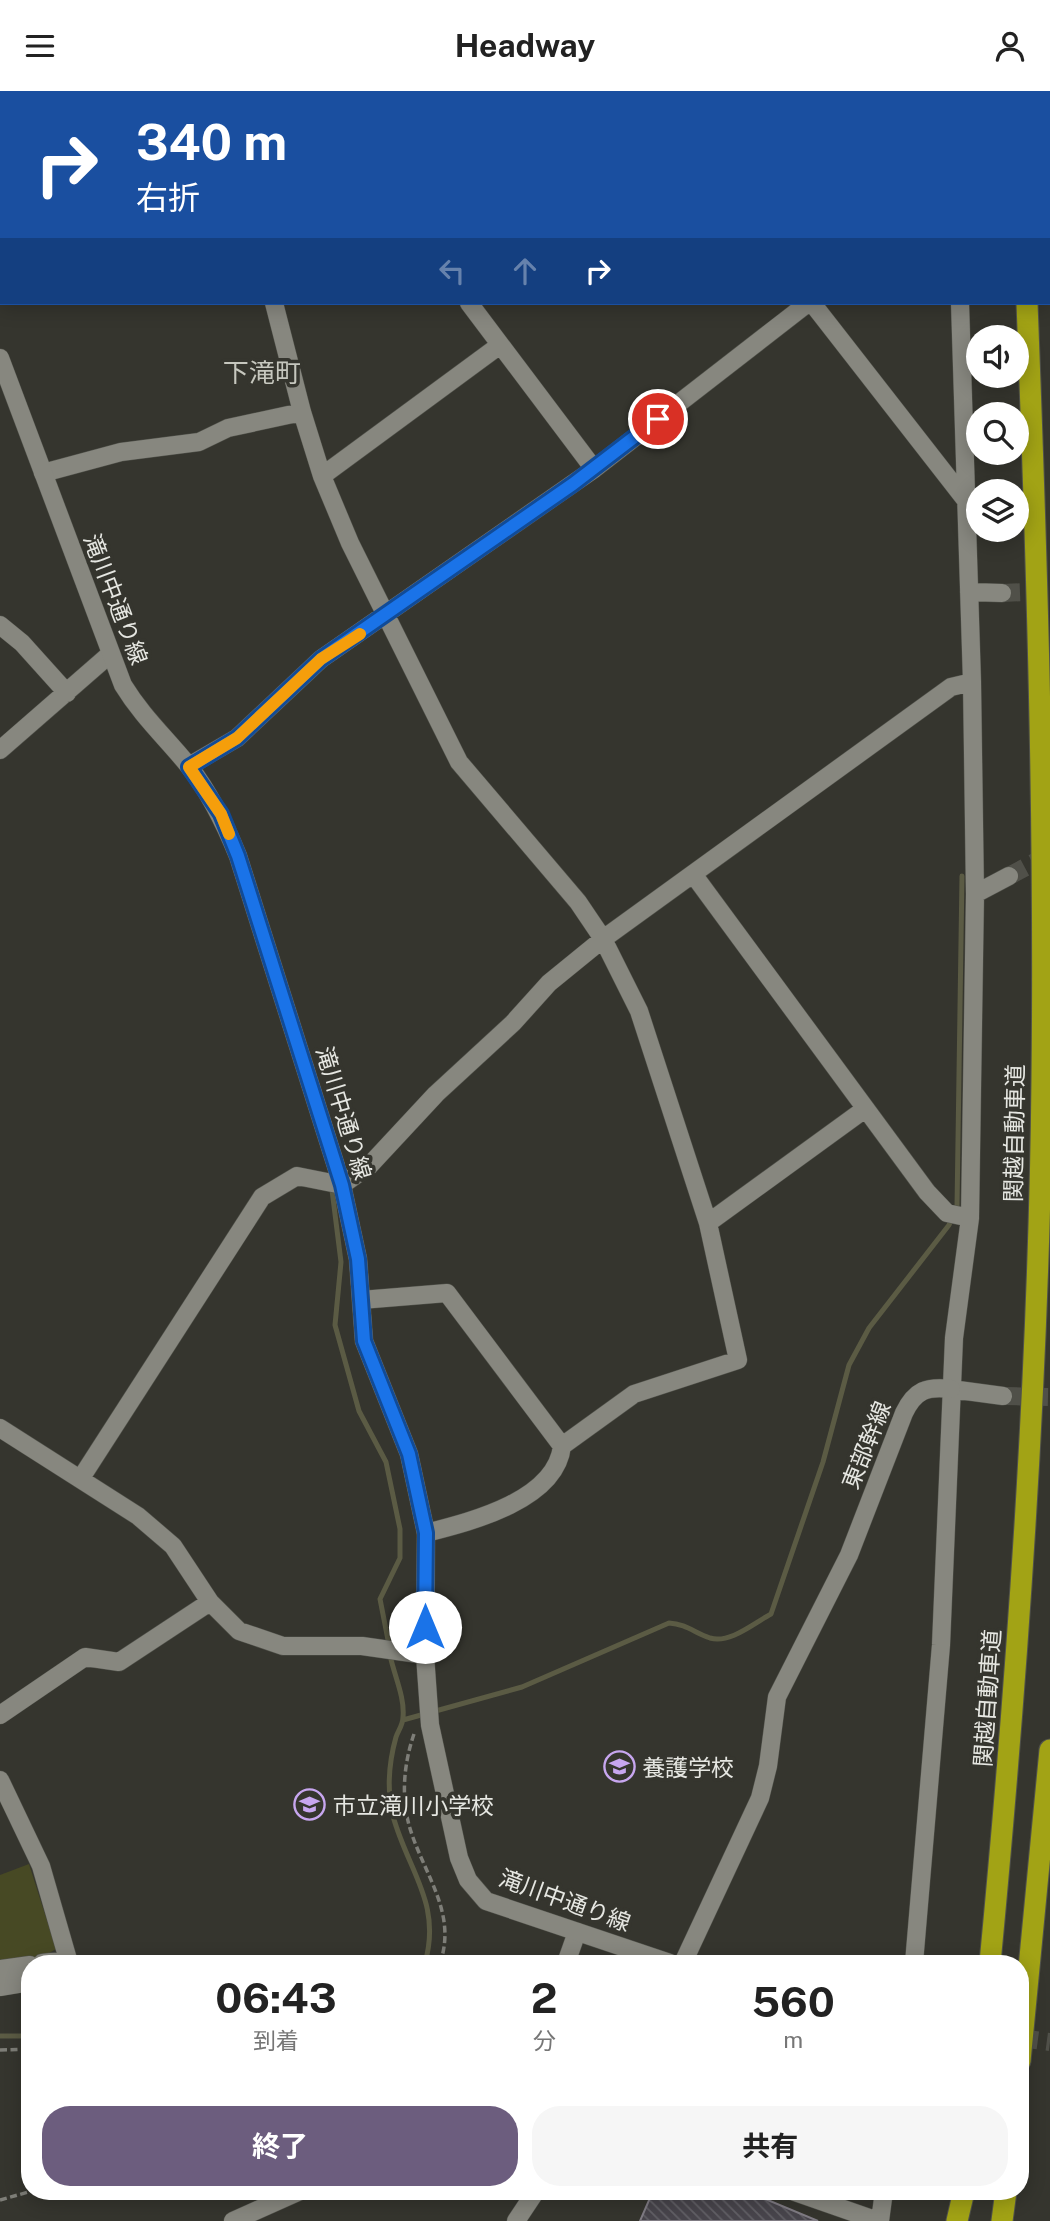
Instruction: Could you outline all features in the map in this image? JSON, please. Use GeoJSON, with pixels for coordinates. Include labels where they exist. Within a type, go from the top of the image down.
{"type":"FeatureCollection","features":[{"type":"Feature","properties":{"kind":"highway","name":"関越自動車道"},"geometry":{"type":"LineString","coordinates":[[991,1955],[1013,1720],[1027,1497],[1042,1084],[1044,865],[1040,661],[1027,305]]}},
{"type":"Feature","properties":{"kind":"highway"},"geometry":{"type":"LineString","coordinates":[[1029,1968],[1050,1751]]}},
{"type":"Feature","properties":{"kind":"highway"},"geometry":{"type":"LineString","coordinates":[[959,2221],[962,2200]]}},
{"type":"Feature","properties":{"kind":"highway"},"geometry":{"type":"LineString","coordinates":[[1002,2221],[1005,2200]]}},
{"type":"Feature","properties":{"kind":"street"},"geometry":{"type":"LineString","coordinates":[[275,305],[302,412],[322,476],[386,617],[402,643],[459,762],[554,871],[603,939],[639,1011],[708,1223],[738,1360],[634,1394],[562,1446]]}},
{"type":"Feature","properties":{"kind":"street"},"geometry":{"type":"LineString","coordinates":[[470,305],[594,469]]}},
{"type":"Feature","properties":{"kind":"street"},"geometry":{"type":"LineString","coordinates":[[189,767],[237,738],[321,659],[386,617],[594,469],[807,305]]}},
{"type":"Feature","properties":{"kind":"street"},"geometry":{"type":"LineString","coordinates":[[812,305],[964,498]]}},
{"type":"Feature","properties":{"kind":"street"},"geometry":{"type":"LineString","coordinates":[[915,1955],[941,1645],[975,894],[972,682],[964,498],[960,305]]}},
{"type":"Feature","properties":{"kind":"street"},"geometry":{"type":"LineString","coordinates":[[322,476],[500,345]]}},
{"type":"Feature","properties":{"kind":"street","name":"滝川中通り線"},"geometry":{"type":"LineString","coordinates":[[0,358],[109,655],[143,717],[189,767],[221,814],[238,856],[342,1185],[358,1259],[364,1341],[409,1454],[426,1533],[425,1655],[430,1723],[459,1859],[468,1880],[485,1901],[646,1955]]}},
{"type":"Feature","properties":{"kind":"street"},"geometry":{"type":"LineString","coordinates":[[43,473],[121,452],[199,442],[228,428],[302,412]]}},
{"type":"Feature","properties":{"kind":"street"},"geometry":{"type":"LineString","coordinates":[[969,592],[1002,593]]}},
{"type":"Feature","properties":{"kind":"street"},"geometry":{"type":"LineString","coordinates":[[0,625],[22,643],[67,693]]}},
{"type":"Feature","properties":{"kind":"street"},"geometry":{"type":"LineString","coordinates":[[0,750],[109,655]]}},
{"type":"Feature","properties":{"kind":"street"},"geometry":{"type":"LineString","coordinates":[[81,1478],[262,1197],[298,1176],[342,1185],[369,1166],[436,1094],[513,1023],[550,983],[603,939],[951,687],[972,682]]}},
{"type":"Feature","properties":{"kind":"street"},"geometry":{"type":"LineString","coordinates":[[693,874],[927,1192],[959,1216]]}},
{"type":"Feature","properties":{"kind":"street"},"geometry":{"type":"LineString","coordinates":[[975,894],[1009,876]]}},
{"type":"Feature","properties":{"kind":"street"},"geometry":{"type":"LineString","coordinates":[[708,1223],[865,1109]]}},
{"type":"Feature","properties":{"kind":"street"},"geometry":{"type":"LineString","coordinates":[[361,1300],[447,1293],[562,1446],[561,1455],[547,1476],[520,1500],[478,1520],[426,1533]]}},
{"type":"Feature","properties":{"kind":"street","name":"東部幹線"},"geometry":{"type":"LineString","coordinates":[[687,1955],[760,1798],[768,1766],[777,1697],[849,1555],[904,1413],[915,1395],[929,1386],[951,1389]]}},
{"type":"Feature","properties":{"kind":"street"},"geometry":{"type":"LineString","coordinates":[[951,1389],[1003,1396]]}},
{"type":"Feature","properties":{"kind":"street"},"geometry":{"type":"LineString","coordinates":[[0,1428],[138,1516],[173,1546],[210,1602],[239,1631],[282,1646],[389,1649],[425,1655]]}},
{"type":"Feature","properties":{"kind":"street"},"geometry":{"type":"LineString","coordinates":[[0,1715],[85,1657],[119,1662],[210,1602]]}},
{"type":"Feature","properties":{"kind":"street"},"geometry":{"type":"LineString","coordinates":[[0,1780],[41,1866],[67,1955]]}},
{"type":"Feature","properties":{"kind":"street"},"geometry":{"type":"LineString","coordinates":[[569,1955],[577,1932]]}},
{"type":"Feature","properties":{"kind":"street"},"geometry":{"type":"LineString","coordinates":[[0,1969],[21,1966]]}},
{"type":"Feature","properties":{"kind":"street"},"geometry":{"type":"LineString","coordinates":[[0,1987],[21,1984]]}},
{"type":"Feature","properties":{"kind":"street"},"geometry":{"type":"LineString","coordinates":[[233,2221],[280,2200]]}},
{"type":"Feature","properties":{"kind":"street"},"geometry":{"type":"LineString","coordinates":[[516,2221],[530,2200]]}},
{"type":"Feature","properties":{"kind":"street"},"geometry":{"type":"LineString","coordinates":[[818,2200],[879,2221],[882,2200]]}},
{"type":"Feature","properties":{"kind":"path"},"geometry":{"type":"LineString","coordinates":[[430,1723],[414,1733],[405,1759],[405,1797],[409,1825],[439,1896],[445,1926],[443,1955]]}},
{"type":"Feature","properties":{"kind":"path"},"geometry":{"type":"LineString","coordinates":[[0,2050],[21,2049]]}},
{"type":"Feature","properties":{"kind":"path"},"geometry":{"type":"LineString","coordinates":[[0,2200],[21,2194]]}},
{"type":"Feature","properties":{"kind":"green space"},"geometry":{"type":"Polygon","coordinates":[[[29,1864],[56,1949],[46,1955],[21,1955],[21,1962],[0,1965],[0,1875],[29,1864]]]}},
{"type":"Feature","properties":{"kind":"building"},"geometry":{"type":"Polygon","coordinates":[[[649,2200],[768,2200],[818,2221],[640,2221],[649,2200]]]}},
{"type":"Feature","properties":{"kind":"waterway"},"geometry":{"type":"LineString","coordinates":[[403,1720],[522,1687],[669,1623],[718,1639],[734,1635],[771,1614],[823,1462],[849,1365],[869,1328],[949,1225],[957,1207],[962,876]]}},
{"type":"Feature","properties":{"kind":"waterway"},"geometry":{"type":"LineString","coordinates":[[332,1190],[341,1262],[335,1325],[359,1411],[386,1462],[400,1529],[400,1558],[380,1599],[389,1645]]}},
{"type":"Feature","properties":{"kind":"waterway"},"geometry":{"type":"LineString","coordinates":[[390,1655],[403,1709],[402,1723],[392,1756],[390,1797],[399,1836],[426,1905],[429,1922],[427,1955]]}},
{"type":"Feature","properties":{"kind":"waterway"},"geometry":{"type":"LineString","coordinates":[[0,2036],[21,2036]]}},
{"type":"Feature","properties":{"kind":"tunnel"},"geometry":{"type":"LineString","coordinates":[[1002,593],[1050,591]]}},
{"type":"Feature","properties":{"kind":"tunnel"},"geometry":{"type":"LineString","coordinates":[[1009,876],[1050,854]]}},
{"type":"Feature","properties":{"kind":"tunnel"},"geometry":{"type":"LineString","coordinates":[[1003,1396],[1050,1397]]}},
{"type":"Feature","properties":{"kind":"tunnel"},"geometry":{"type":"LineString","coordinates":[[1029,2039],[1050,2042]]}},
{"type":"Feature","properties":{"kind":"slow traffic"},"geometry":{"type":"LineString","coordinates":[[229,834],[221,814],[189,767],[237,738],[321,659],[360,634]]}},
{"type":"Feature","properties":{"kind":"place","name":"養護学校"},"geometry":{"type":"Point","coordinates":[619,1767]}},
{"type":"Feature","properties":{"kind":"place","name":"市立滝川小学校"},"geometry":{"type":"Point","coordinates":[310,1805]}},
{"type":"Feature","properties":{"kind":"district","name":"下滝町"},"geometry":{"type":"Point","coordinates":[262,372]}},
{"type":"Feature","properties":{"kind":"route"},"geometry":{"type":"LineString","coordinates":[[425,1627],[426,1533],[409,1454],[364,1341],[358,1259],[342,1185],[238,856],[221,814],[189,767],[237,738],[321,659],[386,617],[573,484],[658,419]]}}]}
